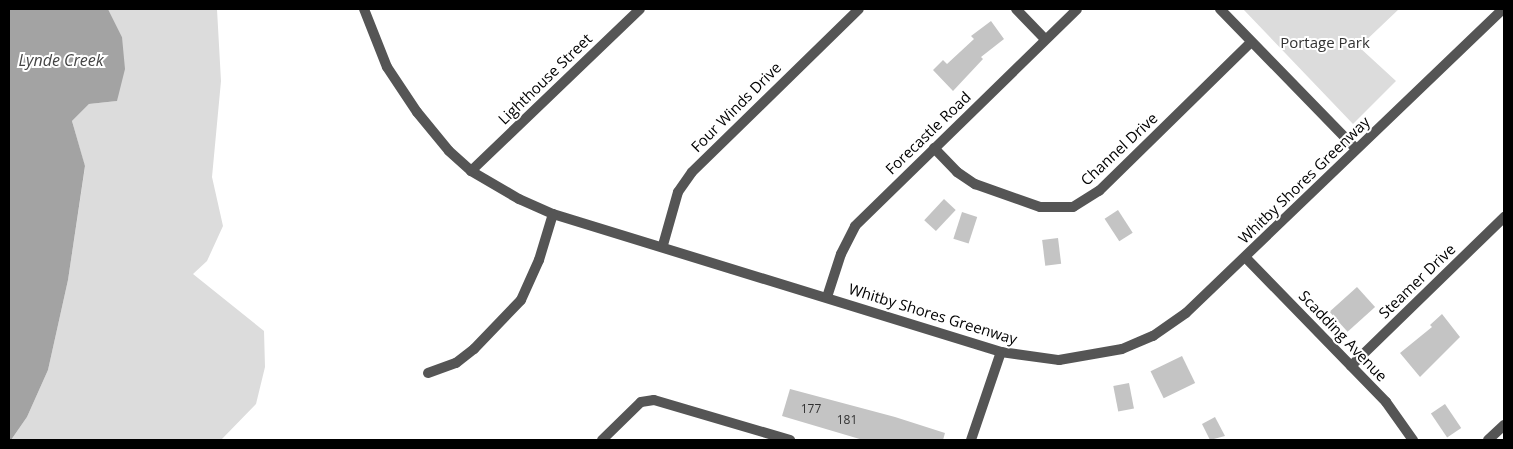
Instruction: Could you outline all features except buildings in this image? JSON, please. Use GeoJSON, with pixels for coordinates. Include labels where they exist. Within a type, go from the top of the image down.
{"type":"FeatureCollection","features":[{"type":"Feature","properties":{"kind":"street","name":"Whitby Shores Greenway"},"geometry":{"type":"LineString","coordinates":[[364,9],[387,67],[417,112],[449,151],[472,171],[519,199],[553,214],[663,245],[1001,352],[1059,360],[1122,349],[1153,336],[1186,313],[1246,258],[1356,149],[1504,9]]}},
{"type":"Feature","properties":{"kind":"street","name":"Lighthouse Street"},"geometry":{"type":"LineString","coordinates":[[472,171],[640,9]]}},
{"type":"Feature","properties":{"kind":"street","name":"Four Winds Drive"},"geometry":{"type":"LineString","coordinates":[[663,245],[678,192],[692,172],[859,9]]}},
{"type":"Feature","properties":{"kind":"street"},"geometry":{"type":"LineString","coordinates":[[1016,9],[1045,39]]}},
{"type":"Feature","properties":{"kind":"street","name":"Forecastle Road"},"geometry":{"type":"LineString","coordinates":[[827,297],[841,254],[855,226],[1076,9]]}},
{"type":"Feature","properties":{"kind":"street"},"geometry":{"type":"LineString","coordinates":[[1220,9],[1356,149]]}},
{"type":"Feature","properties":{"kind":"street","name":"Channel Drive"},"geometry":{"type":"LineString","coordinates":[[934,148],[957,172],[975,184],[1040,207],[1073,207],[1099,191],[1252,42]]}},
{"type":"Feature","properties":{"kind":"street"},"geometry":{"type":"LineString","coordinates":[[428,373],[456,363],[474,349],[521,300],[539,260],[553,214]]}},
{"type":"Feature","properties":{"kind":"street","name":"Steamer Drive"},"geometry":{"type":"LineString","coordinates":[[1351,366],[1504,217]]}},
{"type":"Feature","properties":{"kind":"street","name":"Scadding Avenue"},"geometry":{"type":"LineString","coordinates":[[1246,258],[1386,402],[1413,440]]}},
{"type":"Feature","properties":{"kind":"street"},"geometry":{"type":"LineString","coordinates":[[972,440],[1001,352]]}},
{"type":"Feature","properties":{"kind":"street"},"geometry":{"type":"LineString","coordinates":[[602,440],[641,402],[654,400],[790,440]]}},
{"type":"Feature","properties":{"kind":"street"},"geometry":{"type":"LineString","coordinates":[[1488,440],[1504,425]]}},
{"type":"Feature","properties":{"kind":"green space"},"geometry":{"type":"Polygon","coordinates":[[[108,9],[217,9],[221,81],[212,177],[223,226],[207,261],[193,274],[264,331],[265,367],[256,404],[221,440],[11,440],[27,417],[48,370],[68,280],[85,167],[72,121],[89,104],[117,101],[122,37],[108,9]]]}},
{"type":"Feature","properties":{"kind":"green space","name":"Portage Park"},"geometry":{"type":"Polygon","coordinates":[[[1243,9],[1399,9],[1359,47],[1396,81],[1353,124],[1243,9]]]}},
{"type":"Feature","properties":{"kind":"water","name":"Lynde Creek"},"geometry":{"type":"Polygon","coordinates":[[[9,9],[108,9],[122,37],[125,69],[117,101],[89,104],[72,121],[85,166],[68,280],[48,370],[27,417],[11,440],[9,440],[9,9]]]}}]}
